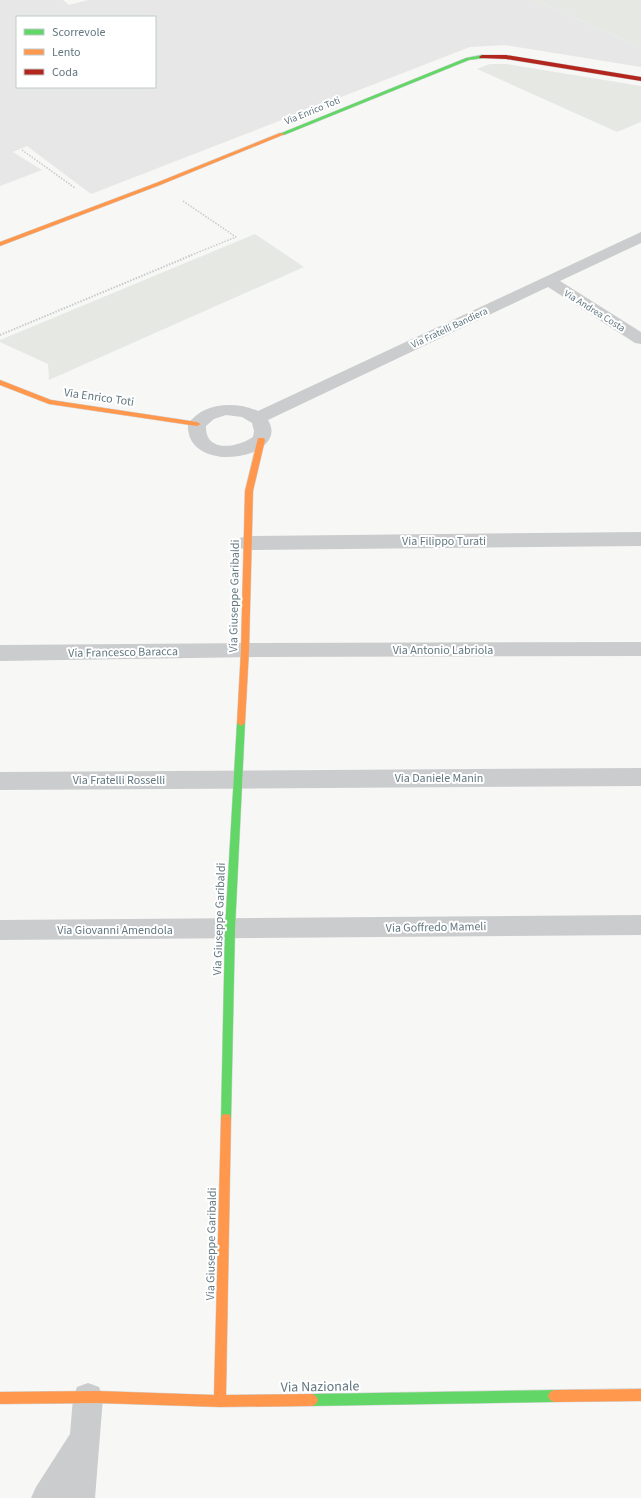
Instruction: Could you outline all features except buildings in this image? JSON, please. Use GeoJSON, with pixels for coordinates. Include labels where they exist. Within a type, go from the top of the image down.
{"type":"FeatureCollection","features":[{"type":"Feature","properties":{"kind":"street","name":"Via Enrico Toti"},"geometry":{"type":"LineString","coordinates":[[0,244],[158,184],[468,60],[485,56],[506,57],[641,78]]}},
{"type":"Feature","properties":{"kind":"street","name":"Via Fratelli Bandiera"},"geometry":{"type":"LineString","coordinates":[[257,418],[641,237]]}},
{"type":"Feature","properties":{"kind":"street","name":"Via Andrea Costa"},"geometry":{"type":"LineString","coordinates":[[548,281],[641,339]]}},
{"type":"Feature","properties":{"kind":"street","name":"Via Enrico Toti"},"geometry":{"type":"LineString","coordinates":[[0,382],[49,402],[197,424]]}},
{"type":"Feature","properties":{"kind":"street"},"geometry":{"type":"LineString","coordinates":[[225,410],[243,411],[257,418],[263,425],[264,431],[261,440],[245,449],[226,452],[217,451],[202,444],[196,433],[197,424],[208,415],[225,410]]}},
{"type":"Feature","properties":{"kind":"street","name":"Via Giuseppe Garibaldi"},"geometry":{"type":"LineString","coordinates":[[220,1401],[230,929],[245,650],[249,491],[261,440]]}},
{"type":"Feature","properties":{"kind":"street","name":"Via Filippo Turati"},"geometry":{"type":"LineString","coordinates":[[247,543],[641,539]]}},
{"type":"Feature","properties":{"kind":"street","name":"Via Antonio Labriola"},"geometry":{"type":"LineString","coordinates":[[245,650],[641,649]]}},
{"type":"Feature","properties":{"kind":"street","name":"Via Francesco Baracca"},"geometry":{"type":"LineString","coordinates":[[0,653],[245,650]]}},
{"type":"Feature","properties":{"kind":"street","name":"Via Daniele Manin"},"geometry":{"type":"LineString","coordinates":[[237,779],[641,777]]}},
{"type":"Feature","properties":{"kind":"street","name":"Via Fratelli Rosselli"},"geometry":{"type":"LineString","coordinates":[[0,781],[237,779]]}},
{"type":"Feature","properties":{"kind":"street","name":"Via Goffredo Mameli"},"geometry":{"type":"LineString","coordinates":[[230,929],[641,925]]}},
{"type":"Feature","properties":{"kind":"street","name":"Via Giovanni Amendola"},"geometry":{"type":"LineString","coordinates":[[0,930],[230,929]]}},
{"type":"Feature","properties":{"kind":"street","name":"Via Nazionale"},"geometry":{"type":"LineString","coordinates":[[0,1398],[97,1397],[220,1401],[641,1395]]}},
{"type":"Feature","properties":{"kind":"street"},"geometry":{"type":"LineString","coordinates":[[79,1498],[88,1398]]}},
{"type":"Feature","properties":{"kind":"street"},"geometry":{"type":"LineString","coordinates":[[48,1498],[85,1437]]}},
{"type":"Feature","properties":{"kind":"path"},"geometry":{"type":"LineString","coordinates":[[22,150],[75,188]]}},
{"type":"Feature","properties":{"kind":"path"},"geometry":{"type":"LineString","coordinates":[[0,335],[236,238],[179,198]]}},
{"type":"Feature","properties":{"kind":"shaded area"},"geometry":{"type":"Polygon","coordinates":[[[0,0],[63,0],[69,5],[88,0],[534,0],[641,47],[641,67],[505,45],[470,47],[91,194],[27,146],[13,152],[42,170],[0,186],[0,0]]]}},
{"type":"Feature","properties":{"kind":"shaded area"},"geometry":{"type":"Polygon","coordinates":[[[534,0],[641,0],[641,47],[534,0]]]}},
{"type":"Feature","properties":{"kind":"shaded area"},"geometry":{"type":"Polygon","coordinates":[[[490,64],[507,64],[641,86],[641,122],[617,132],[477,69],[490,64]]]}},
{"type":"Feature","properties":{"kind":"shaded area"},"geometry":{"type":"Polygon","coordinates":[[[255,234],[304,267],[49,380],[48,364],[0,342],[0,340],[255,234]]]}},
{"type":"Feature","properties":{"kind":"traffic: fast"},"geometry":{"type":"LineString","coordinates":[[282,134],[468,59],[482,57]]}},
{"type":"Feature","properties":{"kind":"traffic: fast"},"geometry":{"type":"LineString","coordinates":[[226,1119],[230,929],[241,723]]}},
{"type":"Feature","properties":{"kind":"traffic: fast"},"geometry":{"type":"LineString","coordinates":[[312,1400],[554,1396]]}},
{"type":"Feature","properties":{"kind":"traffic: slow"},"geometry":{"type":"LineString","coordinates":[[0,244],[158,184],[282,134]]}},
{"type":"Feature","properties":{"kind":"traffic: slow"},"geometry":{"type":"LineString","coordinates":[[0,382],[49,402],[197,424]]}},
{"type":"Feature","properties":{"kind":"traffic: slow"},"geometry":{"type":"LineString","coordinates":[[241,723],[245,650],[249,491],[261,440]]}},
{"type":"Feature","properties":{"kind":"traffic: slow"},"geometry":{"type":"LineString","coordinates":[[220,1401],[226,1119]]}},
{"type":"Feature","properties":{"kind":"traffic: slow"},"geometry":{"type":"LineString","coordinates":[[554,1396],[641,1395]]}},
{"type":"Feature","properties":{"kind":"traffic: slow"},"geometry":{"type":"LineString","coordinates":[[0,1398],[97,1397],[220,1401],[312,1400]]}},
{"type":"Feature","properties":{"kind":"traffic: jam"},"geometry":{"type":"LineString","coordinates":[[482,57],[506,57],[641,79]]}}]}
